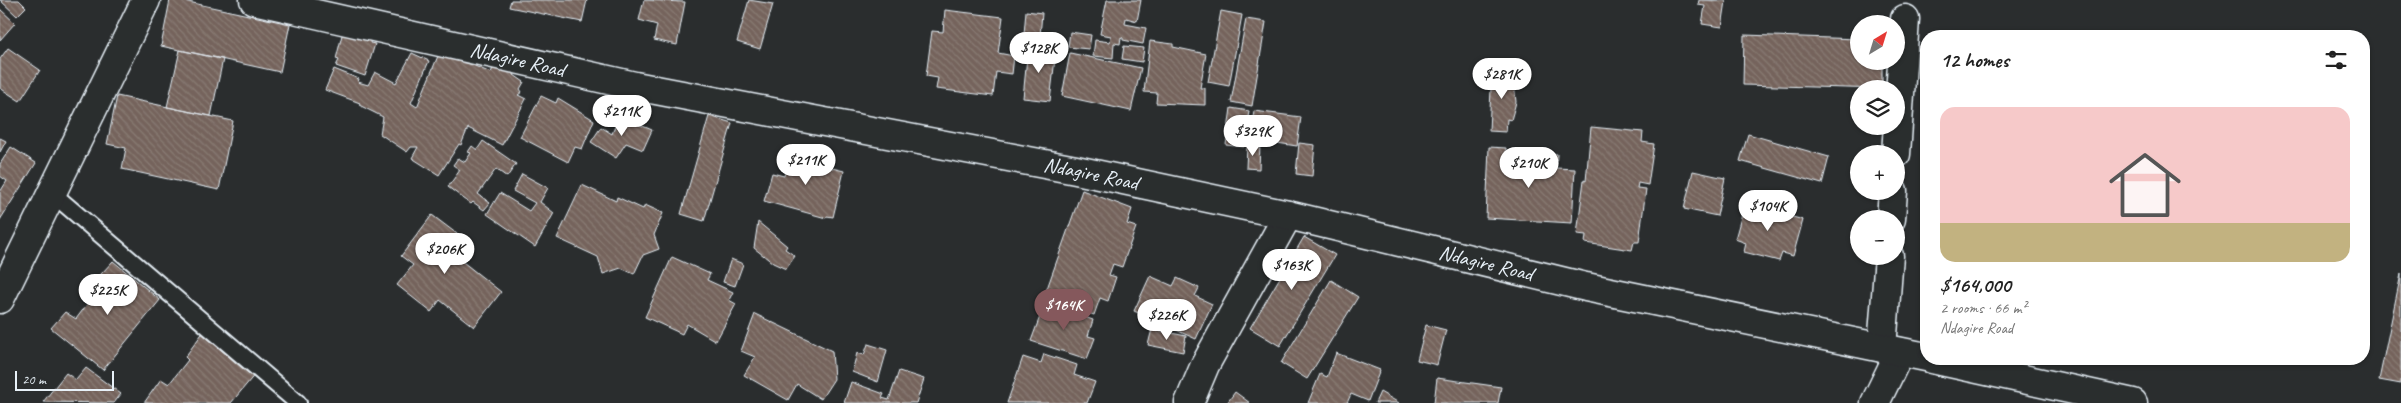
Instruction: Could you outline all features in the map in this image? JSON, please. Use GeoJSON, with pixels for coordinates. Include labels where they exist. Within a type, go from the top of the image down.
{"type":"FeatureCollection","features":[{"type":"Feature","properties":{"kind":"street"},"geometry":{"type":"LineString","coordinates":[[0,299],[53,194],[146,0]]}},
{"type":"Feature","properties":{"kind":"street","name":"Ndagire Road"},"geometry":{"type":"LineString","coordinates":[[254,0],[635,86],[1076,170],[1288,215],[1586,287],[1903,352]]}},
{"type":"Feature","properties":{"kind":"street"},"geometry":{"type":"LineString","coordinates":[[1897,145],[1902,70]]}},
{"type":"Feature","properties":{"kind":"street"},"geometry":{"type":"LineString","coordinates":[[1188,403],[1205,365],[1288,215]]}},
{"type":"Feature","properties":{"kind":"street"},"geometry":{"type":"LineString","coordinates":[[1875,403],[1903,352],[1890,265]]}},
{"type":"Feature","properties":{"kind":"street"},"geometry":{"type":"LineString","coordinates":[[1960,365],[2134,403]]}},
{"type":"Feature","properties":{"kind":"lane"},"geometry":{"type":"LineString","coordinates":[[53,194],[298,403]]}},
{"type":"Feature","properties":{"kind":"building"},"geometry":{"type":"Polygon","coordinates":[[[0,0],[19,0],[26,7],[17,16],[0,0]]]}},
{"type":"Feature","properties":{"kind":"building"},"geometry":{"type":"Polygon","coordinates":[[[170,0],[179,0],[290,24],[280,72],[161,46],[170,0]]]}},
{"type":"Feature","properties":{"kind":"building"},"geometry":{"type":"Polygon","coordinates":[[[511,0],[587,0],[582,22],[509,7],[511,0]]]}},
{"type":"Feature","properties":{"kind":"building"},"geometry":{"type":"Polygon","coordinates":[[[644,0],[685,2],[677,45],[654,40],[657,25],[639,20],[644,0]]]}},
{"type":"Feature","properties":{"kind":"building"},"geometry":{"type":"Polygon","coordinates":[[[749,0],[773,4],[760,49],[737,42],[749,0]]]}},
{"type":"Feature","properties":{"kind":"building"},"geometry":{"type":"Polygon","coordinates":[[[1107,0],[1141,0],[1137,21],[1126,18],[1125,24],[1146,28],[1143,44],[1123,40],[1121,37],[1120,44],[1114,43],[1113,58],[1093,56],[1095,40],[1110,42],[1111,36],[1100,34],[1107,0]]]}},
{"type":"Feature","properties":{"kind":"building"},"geometry":{"type":"Polygon","coordinates":[[[1699,0],[1726,1],[1722,27],[1702,24],[1705,6],[1698,5],[1699,0]]]}},
{"type":"Feature","properties":{"kind":"building"},"geometry":{"type":"Polygon","coordinates":[[[0,9],[15,23],[0,40],[0,9]]]}},
{"type":"Feature","properties":{"kind":"building"},"geometry":{"type":"Polygon","coordinates":[[[945,10],[1003,17],[998,53],[1014,56],[1012,74],[996,72],[993,96],[936,89],[938,78],[926,76],[932,31],[943,32],[945,10]]]}},
{"type":"Feature","properties":{"kind":"building"},"geometry":{"type":"Polygon","coordinates":[[[1026,11],[1042,13],[1040,36],[1024,34],[1026,11]]]}},
{"type":"Feature","properties":{"kind":"building"},"geometry":{"type":"Polygon","coordinates":[[[1221,11],[1242,15],[1229,86],[1208,82],[1221,11]]]}},
{"type":"Feature","properties":{"kind":"building"},"geometry":{"type":"Polygon","coordinates":[[[1246,19],[1266,22],[1252,106],[1231,102],[1246,19]]]}},
{"type":"Feature","properties":{"kind":"building"},"geometry":{"type":"Polygon","coordinates":[[[344,27],[372,35],[370,43],[375,44],[365,76],[336,66],[339,60],[336,59],[344,27]]]}},
{"type":"Feature","properties":{"kind":"building"},"geometry":{"type":"Polygon","coordinates":[[[1070,32],[1091,35],[1089,49],[1068,47],[1070,32]]]}},
{"type":"Feature","properties":{"kind":"building"},"geometry":{"type":"Polygon","coordinates":[[[1744,35],[1850,39],[1850,70],[1882,70],[1882,80],[1850,80],[1850,88],[1743,85],[1744,35]]]}},
{"type":"Feature","properties":{"kind":"building"},"geometry":{"type":"Polygon","coordinates":[[[1150,41],[1173,44],[1173,47],[1206,54],[1200,88],[1205,88],[1205,105],[1156,103],[1157,93],[1144,92],[1150,41]]]}},
{"type":"Feature","properties":{"kind":"building"},"geometry":{"type":"Polygon","coordinates":[[[1124,46],[1144,48],[1142,62],[1122,59],[1124,46]]]}},
{"type":"Feature","properties":{"kind":"building"},"geometry":{"type":"Polygon","coordinates":[[[1028,47],[1056,50],[1050,101],[1023,98],[1028,47]]]}},
{"type":"Feature","properties":{"kind":"building"},"geometry":{"type":"Polygon","coordinates":[[[8,48],[40,70],[20,101],[0,88],[0,59],[8,48]]]}},
{"type":"Feature","properties":{"kind":"building"},"geometry":{"type":"Polygon","coordinates":[[[180,50],[223,59],[211,116],[167,107],[180,50]]]}},
{"type":"Feature","properties":{"kind":"building"},"geometry":{"type":"Polygon","coordinates":[[[440,51],[491,73],[497,57],[518,64],[514,75],[524,82],[520,89],[522,92],[518,95],[526,99],[502,145],[468,128],[461,145],[459,144],[439,175],[412,158],[418,147],[411,147],[407,152],[380,134],[383,117],[359,105],[360,103],[325,90],[334,69],[359,79],[358,82],[368,85],[375,72],[396,83],[412,53],[429,61],[411,103],[417,107],[440,51]]]}},
{"type":"Feature","properties":{"kind":"building"},"geometry":{"type":"Polygon","coordinates":[[[1070,53],[1141,68],[1131,111],[1062,96],[1070,53]]]}},
{"type":"Feature","properties":{"kind":"building"},"geometry":{"type":"Polygon","coordinates":[[[1492,68],[1509,70],[1509,74],[1513,74],[1516,102],[1511,120],[1507,119],[1506,132],[1489,131],[1492,68]]]}},
{"type":"Feature","properties":{"kind":"building"},"geometry":{"type":"Polygon","coordinates":[[[117,96],[233,121],[219,190],[122,169],[126,148],[107,144],[117,96]]]}},
{"type":"Feature","properties":{"kind":"building"},"geometry":{"type":"Polygon","coordinates":[[[541,96],[556,103],[558,98],[594,120],[582,149],[575,147],[568,162],[520,137],[541,96]]]}},
{"type":"Feature","properties":{"kind":"building"},"geometry":{"type":"Polygon","coordinates":[[[1231,108],[1249,111],[1244,147],[1226,145],[1231,108]]]}},
{"type":"Feature","properties":{"kind":"building"},"geometry":{"type":"Polygon","coordinates":[[[1254,111],[1301,117],[1297,146],[1250,139],[1254,111]]]}},
{"type":"Feature","properties":{"kind":"building"},"geometry":{"type":"Polygon","coordinates":[[[619,116],[652,130],[643,150],[626,143],[616,158],[591,142],[601,127],[612,134],[619,116]]]}},
{"type":"Feature","properties":{"kind":"building"},"geometry":{"type":"Polygon","coordinates":[[[709,116],[732,123],[704,221],[681,214],[709,116]]]}},
{"type":"Feature","properties":{"kind":"building"},"geometry":{"type":"Polygon","coordinates":[[[1591,127],[1643,132],[1642,142],[1654,144],[1648,185],[1638,183],[1637,188],[1646,189],[1639,242],[1634,242],[1632,250],[1585,243],[1586,235],[1577,234],[1584,180],[1586,181],[1591,127]]]}},
{"type":"Feature","properties":{"kind":"building"},"geometry":{"type":"Polygon","coordinates":[[[1748,134],[1829,157],[1822,184],[1740,161],[1748,134]]]}},
{"type":"Feature","properties":{"kind":"building"},"geometry":{"type":"Polygon","coordinates":[[[0,138],[6,141],[0,152],[0,138]]]}},
{"type":"Feature","properties":{"kind":"building"},"geometry":{"type":"Polygon","coordinates":[[[483,141],[516,164],[507,177],[496,169],[478,194],[490,203],[484,210],[473,202],[471,204],[448,187],[460,170],[453,165],[458,158],[465,162],[471,153],[468,152],[472,146],[477,150],[483,141]]]}},
{"type":"Feature","properties":{"kind":"building"},"geometry":{"type":"Polygon","coordinates":[[[1299,143],[1315,145],[1312,176],[1296,174],[1299,143]]]}},
{"type":"Feature","properties":{"kind":"building"},"geometry":{"type":"Polygon","coordinates":[[[1247,145],[1260,145],[1259,169],[1246,168],[1247,145]]]}},
{"type":"Feature","properties":{"kind":"building"},"geometry":{"type":"Polygon","coordinates":[[[11,147],[36,163],[0,220],[0,192],[7,181],[0,176],[0,164],[11,147]]]}},
{"type":"Feature","properties":{"kind":"building"},"geometry":{"type":"Polygon","coordinates":[[[792,147],[815,154],[812,163],[844,171],[833,217],[827,216],[826,218],[764,201],[772,173],[784,176],[792,147]]]}},
{"type":"Feature","properties":{"kind":"building"},"geometry":{"type":"Polygon","coordinates":[[[1489,147],[1506,148],[1505,164],[1528,166],[1529,152],[1557,154],[1556,168],[1575,169],[1572,223],[1486,218],[1489,147]]]}},
{"type":"Feature","properties":{"kind":"building"},"geometry":{"type":"Polygon","coordinates":[[[1693,171],[1725,178],[1717,216],[1684,209],[1693,171]]]}},
{"type":"Feature","properties":{"kind":"building"},"geometry":{"type":"Polygon","coordinates":[[[522,174],[548,188],[540,202],[554,213],[535,247],[487,214],[500,193],[529,211],[535,203],[513,191],[522,174]]]}},
{"type":"Feature","properties":{"kind":"building"},"geometry":{"type":"Polygon","coordinates":[[[582,185],[616,201],[617,197],[643,209],[645,205],[663,213],[654,235],[659,249],[643,255],[634,274],[621,268],[603,274],[598,257],[557,238],[582,185]]]}},
{"type":"Feature","properties":{"kind":"building"},"geometry":{"type":"Polygon","coordinates":[[[1082,190],[1132,209],[1127,224],[1136,227],[1122,267],[1113,264],[1109,275],[1116,277],[1108,301],[1100,298],[1094,315],[1044,297],[1082,190]]]}},
{"type":"Feature","properties":{"kind":"building"},"geometry":{"type":"Polygon","coordinates":[[[1745,203],[1803,220],[1793,256],[1782,253],[1779,261],[1744,252],[1746,243],[1735,239],[1745,203]]]}},
{"type":"Feature","properties":{"kind":"building"},"geometry":{"type":"Polygon","coordinates":[[[432,215],[461,237],[449,251],[501,292],[474,327],[440,300],[431,312],[397,285],[413,265],[401,256],[432,215]]]}},
{"type":"Feature","properties":{"kind":"building"},"geometry":{"type":"Polygon","coordinates":[[[758,222],[787,246],[785,249],[795,256],[786,269],[773,263],[754,248],[758,222]]]}},
{"type":"Feature","properties":{"kind":"building"},"geometry":{"type":"Polygon","coordinates":[[[1304,237],[1335,255],[1280,346],[1250,328],[1304,237]]]}},
{"type":"Feature","properties":{"kind":"building"},"geometry":{"type":"Polygon","coordinates":[[[672,257],[710,274],[707,280],[733,292],[729,300],[736,304],[716,341],[687,324],[682,334],[645,317],[672,257]]]}},
{"type":"Feature","properties":{"kind":"building"},"geometry":{"type":"Polygon","coordinates":[[[731,259],[743,264],[735,286],[723,282],[731,259]]]}},
{"type":"Feature","properties":{"kind":"building"},"geometry":{"type":"Polygon","coordinates":[[[113,261],[160,300],[103,370],[51,328],[65,312],[76,319],[98,290],[91,285],[113,261]]]}},
{"type":"Feature","properties":{"kind":"building"},"geometry":{"type":"Polygon","coordinates":[[[2401,274],[2401,384],[2379,380],[2401,274]]]}},
{"type":"Feature","properties":{"kind":"building"},"geometry":{"type":"Polygon","coordinates":[[[1150,276],[1173,286],[1177,278],[1199,288],[1195,296],[1212,304],[1196,339],[1134,311],[1150,276]]]}},
{"type":"Feature","properties":{"kind":"building"},"geometry":{"type":"Polygon","coordinates":[[[1331,280],[1358,297],[1307,379],[1281,363],[1331,280]]]}},
{"type":"Feature","properties":{"kind":"building"},"geometry":{"type":"Polygon","coordinates":[[[1045,303],[1093,320],[1088,336],[1095,338],[1087,359],[1031,341],[1045,303]]]}},
{"type":"Feature","properties":{"kind":"building"},"geometry":{"type":"Polygon","coordinates":[[[755,314],[832,351],[834,379],[821,399],[797,384],[788,400],[744,375],[755,357],[741,351],[755,314]]]}},
{"type":"Feature","properties":{"kind":"building"},"geometry":{"type":"Polygon","coordinates":[[[1426,325],[1446,330],[1437,365],[1417,360],[1426,325]]]}},
{"type":"Feature","properties":{"kind":"building"},"geometry":{"type":"Polygon","coordinates":[[[1152,329],[1186,336],[1183,352],[1148,345],[1152,329]]]}},
{"type":"Feature","properties":{"kind":"building"},"geometry":{"type":"Polygon","coordinates":[[[204,331],[256,373],[231,403],[144,403],[161,379],[169,384],[188,360],[185,357],[204,331]]]}},
{"type":"Feature","properties":{"kind":"building"},"geometry":{"type":"Polygon","coordinates":[[[868,344],[887,350],[878,382],[852,372],[857,353],[864,355],[868,344]]]}},
{"type":"Feature","properties":{"kind":"building"},"geometry":{"type":"Polygon","coordinates":[[[1336,353],[1380,370],[1368,401],[1351,394],[1347,403],[1308,403],[1320,374],[1327,377],[1336,353]]]}},
{"type":"Feature","properties":{"kind":"building"},"geometry":{"type":"Polygon","coordinates":[[[1044,354],[1077,365],[1074,375],[1095,382],[1087,403],[1007,403],[1023,357],[1041,363],[1044,354]]]}},
{"type":"Feature","properties":{"kind":"building"},"geometry":{"type":"Polygon","coordinates":[[[86,368],[121,394],[114,403],[43,402],[66,373],[76,380],[86,368]]]}},
{"type":"Feature","properties":{"kind":"building"},"geometry":{"type":"Polygon","coordinates":[[[899,371],[924,379],[916,403],[844,403],[851,382],[884,394],[882,398],[889,400],[899,371]]]}},
{"type":"Feature","properties":{"kind":"building"},"geometry":{"type":"Polygon","coordinates":[[[1437,378],[1501,387],[1498,403],[1434,403],[1437,378]]]}},
{"type":"Feature","properties":{"kind":"building"},"geometry":{"type":"Polygon","coordinates":[[[1235,392],[1250,403],[1227,403],[1235,392]]]}},
{"type":"Feature","properties":{"kind":"building"},"geometry":{"type":"Polygon","coordinates":[[[1380,392],[1399,403],[1375,403],[1380,392]]]}}]}
